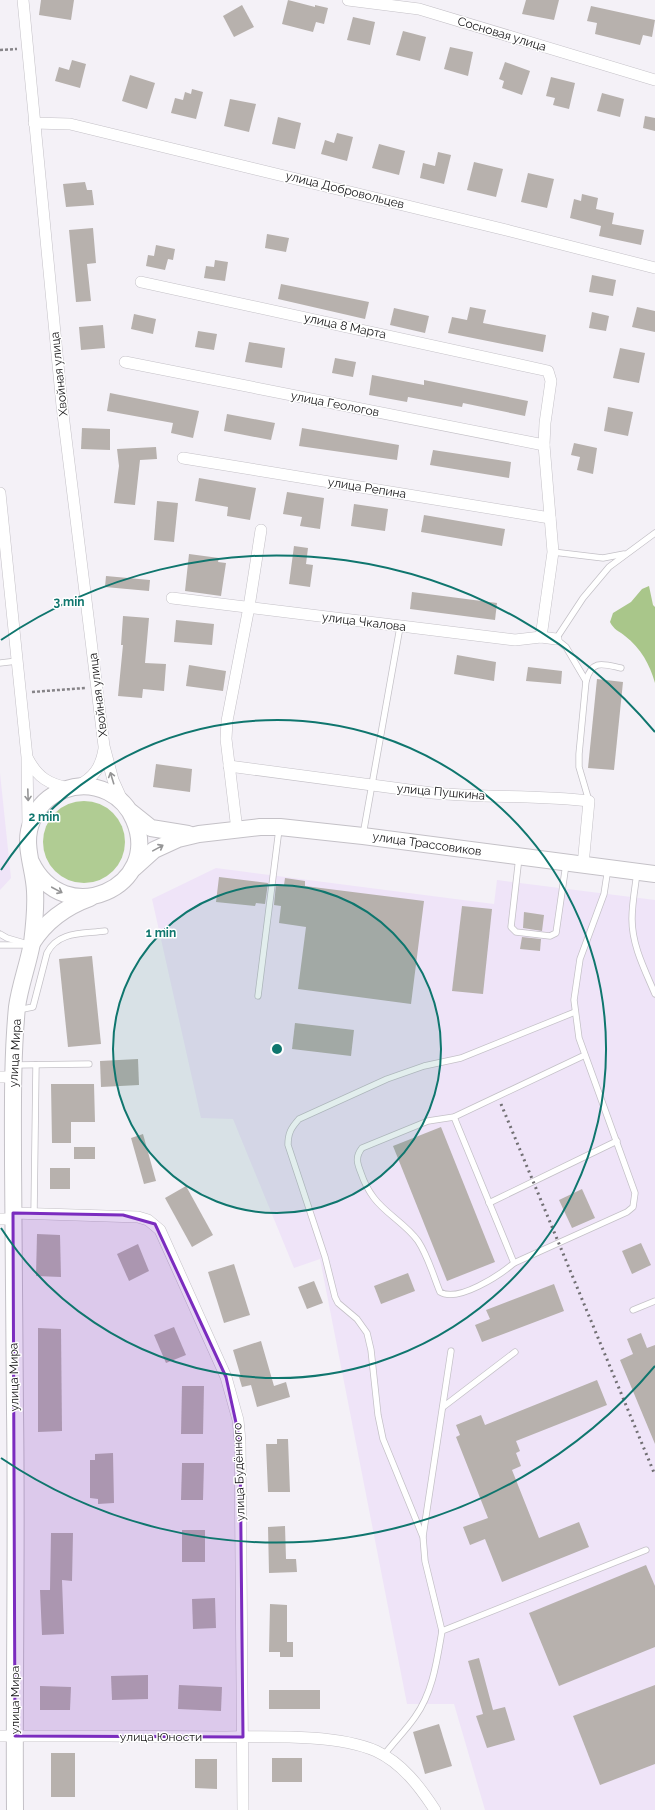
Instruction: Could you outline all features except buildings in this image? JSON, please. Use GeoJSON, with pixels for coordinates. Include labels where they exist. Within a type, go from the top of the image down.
{"type":"FeatureCollection","features":[{"type":"Feature","properties":{"kind":"main road"},"geometry":{"type":"LineString","coordinates":[[31,945],[35,893],[28,848],[28,833],[32,820],[42,804],[56,793],[73,787],[92,787],[107,791],[116,797],[151,828],[169,832],[199,834]]}},
{"type":"Feature","properties":{"kind":"main road"},"geometry":{"type":"LineString","coordinates":[[128,809],[137,827],[139,845],[135,862],[129,874]]}},
{"type":"Feature","properties":{"kind":"main road","name":"улица Трассовиков"},"geometry":{"type":"LineString","coordinates":[[199,834],[280,827],[363,836],[655,874]]}},
{"type":"Feature","properties":{"kind":"main road"},"geometry":{"type":"LineString","coordinates":[[31,945],[38,934],[56,915],[73,905],[101,894],[118,885],[142,859],[154,850],[178,839],[199,834]]}},
{"type":"Feature","properties":{"kind":"main road"},"geometry":{"type":"LineString","coordinates":[[31,862],[44,882],[60,892],[82,897],[101,894]]}},
{"type":"Feature","properties":{"kind":"main road","name":"улица Мира"},"geometry":{"type":"LineString","coordinates":[[16,1810],[7,1736],[16,1482],[8,1217],[9,1073],[22,981],[31,945]]}},
{"type":"Feature","properties":{"kind":"street","name":"Хвойная улица"},"geometry":{"type":"LineString","coordinates":[[23,0],[62,406],[104,746]]}},
{"type":"Feature","properties":{"kind":"street","name":"Сосновая улица"},"geometry":{"type":"LineString","coordinates":[[348,0],[418,5],[655,80]]}},
{"type":"Feature","properties":{"kind":"street","name":"улица Добровольцев"},"geometry":{"type":"LineString","coordinates":[[34,123],[53,123],[85,128],[510,231],[655,268]]}},
{"type":"Feature","properties":{"kind":"street","name":"улица 8 Марта"},"geometry":{"type":"LineString","coordinates":[[141,282],[548,370],[551,381],[545,423],[544,445]]}},
{"type":"Feature","properties":{"kind":"street","name":"улица Геологов"},"geometry":{"type":"LineString","coordinates":[[125,362],[544,445]]}},
{"type":"Feature","properties":{"kind":"street"},"geometry":{"type":"LineString","coordinates":[[541,637],[552,552],[544,445]]}},
{"type":"Feature","properties":{"kind":"street","name":"улица Репина"},"geometry":{"type":"LineString","coordinates":[[183,458],[550,518]]}},
{"type":"Feature","properties":{"kind":"street"},"geometry":{"type":"LineString","coordinates":[[0,493],[2,532],[27,757],[28,833]]}},
{"type":"Feature","properties":{"kind":"street"},"geometry":{"type":"LineString","coordinates":[[237,830],[226,739],[227,721],[249,607],[261,530]]}},
{"type":"Feature","properties":{"kind":"street","name":"улица Чкалова"},"geometry":{"type":"LineString","coordinates":[[172,598],[515,640],[541,637],[556,638]]}},
{"type":"Feature","properties":{"kind":"street"},"geometry":{"type":"LineString","coordinates":[[27,757],[33,768],[45,781],[73,787],[90,779],[95,774],[102,758],[104,746]]}},
{"type":"Feature","properties":{"kind":"street"},"geometry":{"type":"LineString","coordinates":[[104,746],[114,785],[128,809]]}},
{"type":"Feature","properties":{"kind":"street","name":"улица Пушкина"},"geometry":{"type":"LineString","coordinates":[[229,766],[460,796],[554,797],[589,801]]}},
{"type":"Feature","properties":{"kind":"street"},"geometry":{"type":"LineString","coordinates":[[583,865],[589,801]]}},
{"type":"Feature","properties":{"kind":"street","name":"улица Будённого"},"geometry":{"type":"LineString","coordinates":[[8,1217],[34,1213],[123,1215],[148,1220],[155,1224],[160,1230],[226,1377],[238,1420],[240,1441],[243,1810]]}},
{"type":"Feature","properties":{"kind":"street","name":"улица Юности"},"geometry":{"type":"LineString","coordinates":[[7,1736],[243,1737],[323,1739],[359,1745],[384,1756],[407,1773],[436,1810]]}},
{"type":"Feature","properties":{"kind":"lane"},"geometry":{"type":"LineString","coordinates":[[586,680],[566,647],[556,638],[583,598],[609,567],[655,532]]}},
{"type":"Feature","properties":{"kind":"lane"},"geometry":{"type":"LineString","coordinates":[[552,552],[603,558],[625,554]]}},
{"type":"Feature","properties":{"kind":"lane"},"geometry":{"type":"LineString","coordinates":[[363,836],[400,627]]}},
{"type":"Feature","properties":{"kind":"lane"},"geometry":{"type":"LineString","coordinates":[[0,663],[17,661]]}},
{"type":"Feature","properties":{"kind":"lane"},"geometry":{"type":"LineString","coordinates":[[589,801],[580,767],[579,754],[586,680],[589,671],[594,665],[602,664],[621,668]]}},
{"type":"Feature","properties":{"kind":"lane"},"geometry":{"type":"LineString","coordinates":[[258,996],[280,827]]}},
{"type":"Feature","properties":{"kind":"lane"},"geometry":{"type":"LineString","coordinates":[[519,857],[511,926],[516,932],[550,936],[556,932],[566,863]]}},
{"type":"Feature","properties":{"kind":"lane"},"geometry":{"type":"LineString","coordinates":[[585,1055],[454,1117],[428,1120],[362,1148],[356,1159],[367,1188],[375,1199],[417,1239],[423,1248],[440,1292],[444,1295],[459,1294],[500,1275],[514,1263],[627,1212],[633,1207],[635,1194],[579,1038],[575,1012],[576,982],[580,959],[604,894],[608,868]]}},
{"type":"Feature","properties":{"kind":"lane"},"geometry":{"type":"LineString","coordinates":[[637,872],[632,920],[634,937],[638,953],[655,994]]}},
{"type":"Feature","properties":{"kind":"lane"},"geometry":{"type":"LineString","coordinates":[[17,1011],[34,1007],[47,953],[51,945],[63,937],[105,931]]}},
{"type":"Feature","properties":{"kind":"lane"},"geometry":{"type":"LineString","coordinates":[[0,934],[31,945]]}},
{"type":"Feature","properties":{"kind":"lane"},"geometry":{"type":"LineString","coordinates":[[0,945],[31,945]]}},
{"type":"Feature","properties":{"kind":"lane"},"geometry":{"type":"LineString","coordinates":[[423,1537],[383,1439],[378,1414],[371,1350],[367,1333],[357,1318],[338,1303],[335,1297],[325,1257],[288,1145],[288,1135],[291,1128],[299,1119],[387,1079],[424,1066],[461,1058],[575,1012]]}},
{"type":"Feature","properties":{"kind":"lane"},"geometry":{"type":"LineString","coordinates":[[9,1073],[36,1065],[89,1064]]}},
{"type":"Feature","properties":{"kind":"lane"},"geometry":{"type":"LineString","coordinates":[[34,1213],[36,1065]]}},
{"type":"Feature","properties":{"kind":"lane"},"geometry":{"type":"LineString","coordinates":[[454,1117],[514,1263]]}},
{"type":"Feature","properties":{"kind":"lane"},"geometry":{"type":"LineString","coordinates":[[489,1203],[617,1141]]}},
{"type":"Feature","properties":{"kind":"lane"},"geometry":{"type":"LineString","coordinates":[[633,1310],[655,1301]]}},
{"type":"Feature","properties":{"kind":"lane"},"geometry":{"type":"LineString","coordinates":[[384,1756],[416,1716],[426,1699],[434,1672],[442,1631],[425,1561],[423,1537],[451,1351]]}},
{"type":"Feature","properties":{"kind":"lane"},"geometry":{"type":"LineString","coordinates":[[443,1407],[515,1352]]}},
{"type":"Feature","properties":{"kind":"lane"},"geometry":{"type":"LineString","coordinates":[[442,1631],[646,1550]]}},
{"type":"Feature","properties":{"kind":"path"},"geometry":{"type":"LineString","coordinates":[[0,50],[27,49]]}},
{"type":"Feature","properties":{"kind":"path"},"geometry":{"type":"LineString","coordinates":[[20,693],[97,687]]}},
{"type":"Feature","properties":{"kind":"highlighted area"},"geometry":{"type":"Polygon","coordinates":[[[13,1213],[123,1215],[155,1224],[226,1377],[240,1441],[243,1737],[15,1736],[13,1213]]]}},
{"type":"Feature","properties":{"kind":"shaded area"},"geometry":{"type":"Polygon","coordinates":[[[0,773],[11,878],[0,890],[0,773]]]}},
{"type":"Feature","properties":{"kind":"shaded area"},"geometry":{"type":"Polygon","coordinates":[[[216,868],[494,904],[497,880],[655,900],[655,1810],[485,1810],[454,1704],[407,1704],[320,1259],[294,1268],[233,1119],[201,1118],[152,899],[216,868]]]}},
{"type":"Feature","properties":{"kind":"green space"},"geometry":{"type":"Polygon","coordinates":[[[649,586],[653,605],[655,607],[655,683],[648,663],[640,651],[631,641],[615,629],[610,622],[613,613],[631,602],[642,589],[649,586]]]}},
{"type":"Feature","properties":{"kind":"green space"},"geometry":{"type":"Polygon","coordinates":[[[84,801],[100,804],[113,813],[122,826],[125,842],[122,858],[113,871],[100,880],[84,883],[68,880],[55,871],[46,858],[43,842],[46,826],[55,813],[68,804],[84,801]]]}},
{"type":"Feature","properties":{"kind":"railway"},"geometry":{"type":"LineString","coordinates":[[501,1104],[655,1475]]}}]}
